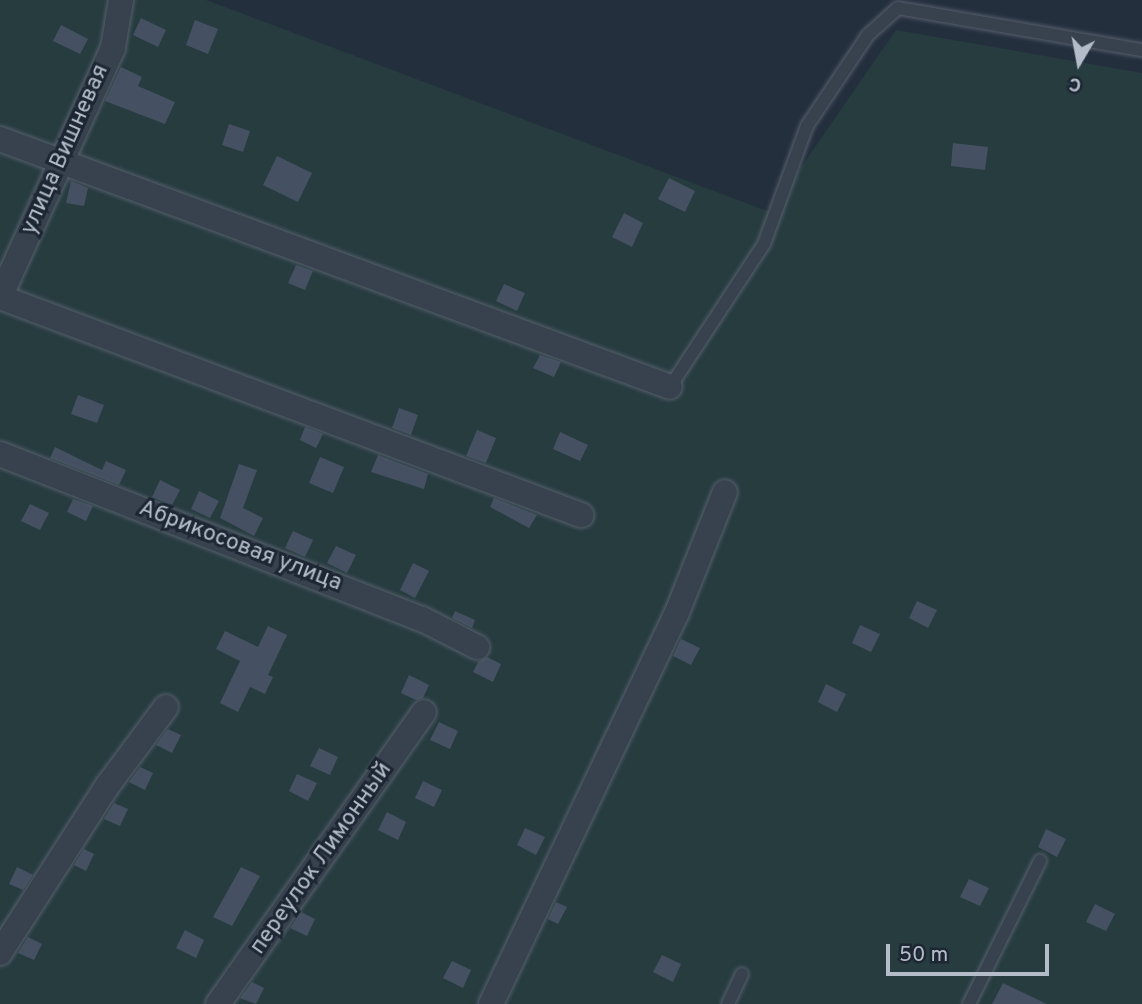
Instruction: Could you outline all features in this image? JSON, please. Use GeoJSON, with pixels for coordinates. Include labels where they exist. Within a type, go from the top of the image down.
{"type":"FeatureCollection","features":[{"type":"Feature","properties":{"kind":"street","name":"улица Вишневая"},"geometry":{"type":"LineString","coordinates":[[0,297],[113,48],[121,0]]}},
{"type":"Feature","properties":{"kind":"street"},"geometry":{"type":"LineString","coordinates":[[0,139],[670,387]]}},
{"type":"Feature","properties":{"kind":"street"},"geometry":{"type":"LineString","coordinates":[[0,297],[581,515]]}},
{"type":"Feature","properties":{"kind":"street","name":"Абрикосовая улица"},"geometry":{"type":"LineString","coordinates":[[0,454],[422,618],[477,647]]}},
{"type":"Feature","properties":{"kind":"street"},"geometry":{"type":"LineString","coordinates":[[491,1004],[676,615],[725,492]]}},
{"type":"Feature","properties":{"kind":"street"},"geometry":{"type":"LineString","coordinates":[[0,953],[108,785],[166,707]]}},
{"type":"Feature","properties":{"kind":"street","name":"переулок Лимонный"},"geometry":{"type":"LineString","coordinates":[[218,1004],[424,712]]}},
{"type":"Feature","properties":{"kind":"lane"},"geometry":{"type":"LineString","coordinates":[[670,387],[764,244],[807,126],[868,35],[898,8],[1142,50]]}},
{"type":"Feature","properties":{"kind":"lane"},"geometry":{"type":"LineString","coordinates":[[969,1004],[1040,861]]}},
{"type":"Feature","properties":{"kind":"lane"},"geometry":{"type":"LineString","coordinates":[[728,1004],[742,975]]}},
{"type":"Feature","properties":{"kind":"green space"},"geometry":{"type":"Polygon","coordinates":[[[0,0],[206,0],[770,212],[896,30],[1142,73],[1142,1004],[0,1004],[0,0]]]}},
{"type":"Feature","properties":{"kind":"building"},"geometry":{"type":"Polygon","coordinates":[[[141,18],[166,30],[158,47],[133,35],[141,18]]]}},
{"type":"Feature","properties":{"kind":"building"},"geometry":{"type":"Polygon","coordinates":[[[195,20],[218,29],[208,54],[186,45],[195,20]]]}},
{"type":"Feature","properties":{"kind":"building"},"geometry":{"type":"Polygon","coordinates":[[[61,25],[88,39],[80,54],[53,41],[61,25]]]}},
{"type":"Feature","properties":{"kind":"building"},"geometry":{"type":"Polygon","coordinates":[[[121,67],[142,77],[138,86],[175,102],[165,124],[105,101],[121,67]]]}},
{"type":"Feature","properties":{"kind":"building"},"geometry":{"type":"Polygon","coordinates":[[[229,124],[250,131],[243,152],[222,145],[229,124]]]}},
{"type":"Feature","properties":{"kind":"building"},"geometry":{"type":"Polygon","coordinates":[[[953,143],[988,147],[985,170],[951,166],[953,143]]]}},
{"type":"Feature","properties":{"kind":"building"},"geometry":{"type":"Polygon","coordinates":[[[277,156],[312,173],[298,202],[263,185],[277,156]]]}},
{"type":"Feature","properties":{"kind":"building"},"geometry":{"type":"Polygon","coordinates":[[[669,178],[695,191],[685,212],[658,199],[669,178]]]}},
{"type":"Feature","properties":{"kind":"building"},"geometry":{"type":"Polygon","coordinates":[[[71,181],[88,188],[84,206],[66,203],[71,181]]]}},
{"type":"Feature","properties":{"kind":"building"},"geometry":{"type":"Polygon","coordinates":[[[624,213],[643,223],[632,247],[612,237],[624,213]]]}},
{"type":"Feature","properties":{"kind":"building"},"geometry":{"type":"Polygon","coordinates":[[[296,265],[313,271],[305,290],[288,283],[296,265]]]}},
{"type":"Feature","properties":{"kind":"building"},"geometry":{"type":"Polygon","coordinates":[[[504,284],[525,293],[517,311],[496,301],[504,284]]]}},
{"type":"Feature","properties":{"kind":"building"},"geometry":{"type":"Polygon","coordinates":[[[540,355],[561,362],[554,377],[533,368],[540,355]]]}},
{"type":"Feature","properties":{"kind":"building"},"geometry":{"type":"Polygon","coordinates":[[[78,395],[104,405],[97,423],[71,414],[78,395]]]}},
{"type":"Feature","properties":{"kind":"building"},"geometry":{"type":"Polygon","coordinates":[[[399,408],[418,415],[411,435],[392,428],[399,408]]]}},
{"type":"Feature","properties":{"kind":"building"},"geometry":{"type":"Polygon","coordinates":[[[305,427],[323,434],[316,448],[300,440],[305,427]]]}},
{"type":"Feature","properties":{"kind":"building"},"geometry":{"type":"Polygon","coordinates":[[[477,430],[496,438],[486,463],[466,456],[477,430]]]}},
{"type":"Feature","properties":{"kind":"building"},"geometry":{"type":"Polygon","coordinates":[[[560,432],[588,445],[580,461],[553,449],[560,432]]]}},
{"type":"Feature","properties":{"kind":"building"},"geometry":{"type":"Polygon","coordinates":[[[55,447],[102,470],[106,461],[126,470],[119,485],[50,458],[55,447]]]}},
{"type":"Feature","properties":{"kind":"building"},"geometry":{"type":"Polygon","coordinates":[[[378,455],[428,474],[424,489],[371,472],[378,455]]]}},
{"type":"Feature","properties":{"kind":"building"},"geometry":{"type":"Polygon","coordinates":[[[320,457],[344,467],[333,493],[309,483],[320,457]]]}},
{"type":"Feature","properties":{"kind":"building"},"geometry":{"type":"Polygon","coordinates":[[[239,464],[257,470],[243,508],[263,518],[254,536],[220,518],[239,464]]]}},
{"type":"Feature","properties":{"kind":"building"},"geometry":{"type":"Polygon","coordinates":[[[160,480],[180,490],[172,505],[152,497],[160,480]]]}},
{"type":"Feature","properties":{"kind":"building"},"geometry":{"type":"Polygon","coordinates":[[[199,491],[219,501],[210,518],[191,509],[199,491]]]}},
{"type":"Feature","properties":{"kind":"building"},"geometry":{"type":"Polygon","coordinates":[[[494,498],[537,515],[529,528],[490,507],[494,498]]]}},
{"type":"Feature","properties":{"kind":"building"},"geometry":{"type":"Polygon","coordinates":[[[73,499],[93,506],[86,521],[67,512],[73,499]]]}},
{"type":"Feature","properties":{"kind":"building"},"geometry":{"type":"Polygon","coordinates":[[[30,504],[49,513],[40,530],[21,521],[30,504]]]}},
{"type":"Feature","properties":{"kind":"building"},"geometry":{"type":"Polygon","coordinates":[[[293,531],[313,540],[305,557],[285,548],[293,531]]]}},
{"type":"Feature","properties":{"kind":"building"},"geometry":{"type":"Polygon","coordinates":[[[336,546],[356,555],[347,573],[327,563],[336,546]]]}},
{"type":"Feature","properties":{"kind":"building"},"geometry":{"type":"Polygon","coordinates":[[[413,563],[429,571],[415,598],[400,590],[413,563]]]}},
{"type":"Feature","properties":{"kind":"building"},"geometry":{"type":"Polygon","coordinates":[[[917,601],[937,610],[928,628],[909,618],[917,601]]]}},
{"type":"Feature","properties":{"kind":"building"},"geometry":{"type":"Polygon","coordinates":[[[455,611],[475,620],[472,628],[452,618],[455,611]]]}},
{"type":"Feature","properties":{"kind":"building"},"geometry":{"type":"Polygon","coordinates":[[[860,625],[880,634],[871,652],[852,643],[860,625]]]}},
{"type":"Feature","properties":{"kind":"building"},"geometry":{"type":"Polygon","coordinates":[[[268,626],[287,635],[268,675],[273,677],[265,694],[250,687],[238,712],[220,703],[240,661],[216,649],[225,631],[258,647],[268,626]]]}},
{"type":"Feature","properties":{"kind":"building"},"geometry":{"type":"Polygon","coordinates":[[[681,639],[700,648],[691,665],[673,656],[681,639]]]}},
{"type":"Feature","properties":{"kind":"building"},"geometry":{"type":"Polygon","coordinates":[[[487,657],[501,664],[493,682],[473,672],[478,662],[487,657]]]}},
{"type":"Feature","properties":{"kind":"building"},"geometry":{"type":"Polygon","coordinates":[[[409,675],[429,685],[423,698],[416,700],[401,693],[409,675]]]}},
{"type":"Feature","properties":{"kind":"building"},"geometry":{"type":"Polygon","coordinates":[[[826,684],[846,694],[837,712],[818,702],[826,684]]]}},
{"type":"Feature","properties":{"kind":"building"},"geometry":{"type":"Polygon","coordinates":[[[439,722],[458,731],[450,749],[430,740],[439,722]]]}},
{"type":"Feature","properties":{"kind":"building"},"geometry":{"type":"Polygon","coordinates":[[[168,729],[181,735],[172,753],[156,745],[168,729]]]}},
{"type":"Feature","properties":{"kind":"building"},"geometry":{"type":"Polygon","coordinates":[[[319,748],[338,757],[330,775],[310,766],[319,748]]]}},
{"type":"Feature","properties":{"kind":"building"},"geometry":{"type":"Polygon","coordinates":[[[140,767],[153,773],[145,790],[129,782],[140,767]]]}},
{"type":"Feature","properties":{"kind":"building"},"geometry":{"type":"Polygon","coordinates":[[[297,774],[317,783],[308,801],[289,791],[297,774]]]}},
{"type":"Feature","properties":{"kind":"building"},"geometry":{"type":"Polygon","coordinates":[[[423,781],[442,790],[434,807],[415,798],[423,781]]]}},
{"type":"Feature","properties":{"kind":"building"},"geometry":{"type":"Polygon","coordinates":[[[114,803],[128,809],[120,826],[104,819],[114,803]]]}},
{"type":"Feature","properties":{"kind":"building"},"geometry":{"type":"Polygon","coordinates":[[[387,812],[406,822],[398,840],[378,830],[387,812]]]}},
{"type":"Feature","properties":{"kind":"building"},"geometry":{"type":"Polygon","coordinates":[[[525,828],[545,837],[536,855],[517,845],[525,828]]]}},
{"type":"Feature","properties":{"kind":"building"},"geometry":{"type":"Polygon","coordinates":[[[1046,829],[1066,839],[1057,857],[1038,847],[1046,829]]]}},
{"type":"Feature","properties":{"kind":"building"},"geometry":{"type":"Polygon","coordinates":[[[84,849],[94,854],[86,871],[74,865],[84,849]]]}},
{"type":"Feature","properties":{"kind":"building"},"geometry":{"type":"Polygon","coordinates":[[[17,867],[33,875],[23,890],[9,884],[17,867]]]}},
{"type":"Feature","properties":{"kind":"building"},"geometry":{"type":"Polygon","coordinates":[[[241,867],[260,876],[232,926],[213,917],[241,867]]]}},
{"type":"Feature","properties":{"kind":"building"},"geometry":{"type":"Polygon","coordinates":[[[969,879],[989,888],[980,906],[960,897],[969,879]]]}},
{"type":"Feature","properties":{"kind":"building"},"geometry":{"type":"Polygon","coordinates":[[[556,902],[567,907],[558,924],[548,919],[556,902]]]}},
{"type":"Feature","properties":{"kind":"building"},"geometry":{"type":"Polygon","coordinates":[[[1095,904],[1115,914],[1106,931],[1086,922],[1095,904]]]}},
{"type":"Feature","properties":{"kind":"building"},"geometry":{"type":"Polygon","coordinates":[[[301,912],[315,919],[307,936],[290,928],[301,912]]]}},
{"type":"Feature","properties":{"kind":"building"},"geometry":{"type":"Polygon","coordinates":[[[185,930],[204,940],[196,958],[176,948],[185,930]]]}},
{"type":"Feature","properties":{"kind":"building"},"geometry":{"type":"Polygon","coordinates":[[[28,937],[42,944],[34,960],[18,953],[28,937]]]}},
{"type":"Feature","properties":{"kind":"building"},"geometry":{"type":"Polygon","coordinates":[[[662,955],[681,964],[673,982],[653,972],[662,955]]]}},
{"type":"Feature","properties":{"kind":"building"},"geometry":{"type":"Polygon","coordinates":[[[452,961],[471,970],[463,988],[443,978],[452,961]]]}},
{"type":"Feature","properties":{"kind":"building"},"geometry":{"type":"Polygon","coordinates":[[[252,982],[264,988],[256,1004],[240,998],[252,982]]]}},
{"type":"Feature","properties":{"kind":"building"},"geometry":{"type":"Polygon","coordinates":[[[1003,983],[1047,1004],[992,1004],[1003,983]]]}}]}
